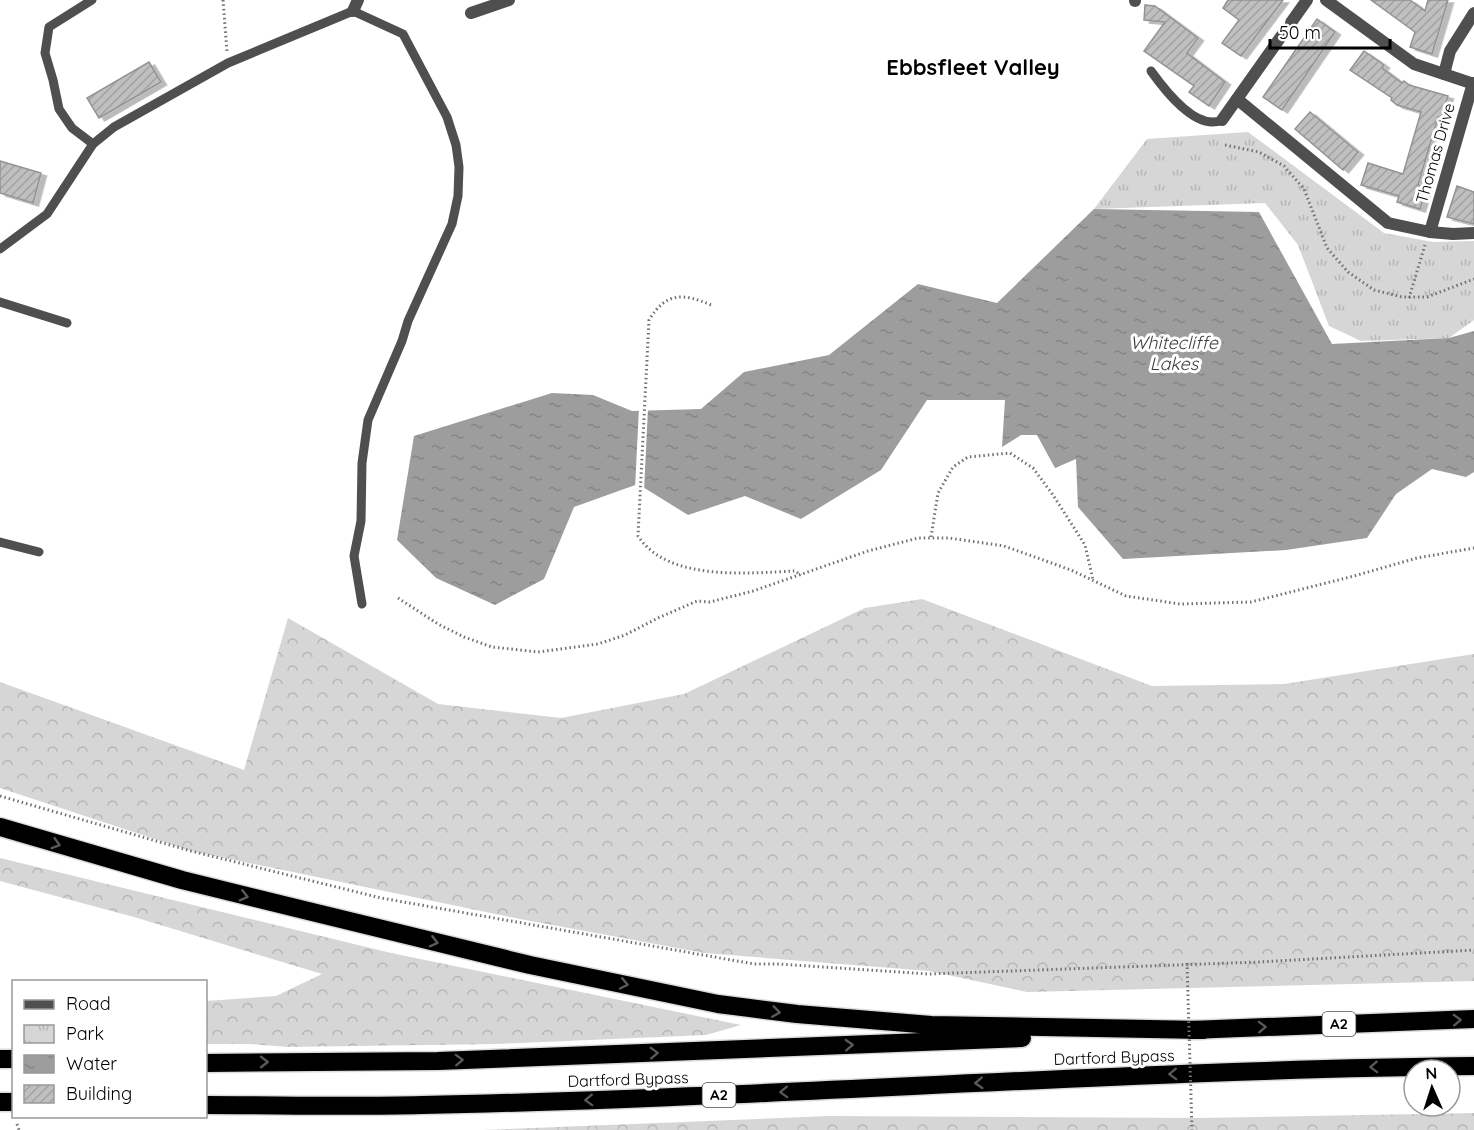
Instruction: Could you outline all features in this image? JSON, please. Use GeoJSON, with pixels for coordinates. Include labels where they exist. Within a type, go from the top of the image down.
{"type":"FeatureCollection","features":[{"type":"Feature","properties":{"kind":"highway","name":"A2"},"geometry":{"type":"LineString","coordinates":[[0,827],[182,880],[530,965],[718,1004],[797,1014],[930,1025],[1193,1030],[1474,1019]]}},
{"type":"Feature","properties":{"kind":"highway","name":"Dartford Bypass"},"geometry":{"type":"LineString","coordinates":[[207,1063],[438,1061],[1193,1030]]}},
{"type":"Feature","properties":{"kind":"highway","name":"Dartford Bypass"},"geometry":{"type":"LineString","coordinates":[[207,1105],[468,1104],[1232,1072],[1474,1066]]}},
{"type":"Feature","properties":{"kind":"street"},"geometry":{"type":"LineString","coordinates":[[471,13],[509,0]]}},
{"type":"Feature","properties":{"kind":"street"},"geometry":{"type":"LineString","coordinates":[[1222,120],[1307,0]]}},
{"type":"Feature","properties":{"kind":"street"},"geometry":{"type":"LineString","coordinates":[[1326,0],[1414,64],[1473,83]]}},
{"type":"Feature","properties":{"kind":"street"},"geometry":{"type":"LineString","coordinates":[[1444,74],[1450,51],[1474,13]]}},
{"type":"Feature","properties":{"kind":"street","name":"Thomas Drive"},"geometry":{"type":"LineString","coordinates":[[1430,232],[1473,83]]}},
{"type":"Feature","properties":{"kind":"street"},"geometry":{"type":"LineString","coordinates":[[1237,99],[1388,223],[1430,232],[1474,233]]}},
{"type":"Feature","properties":{"kind":"lane"},"geometry":{"type":"LineString","coordinates":[[92,0],[48,27],[45,53],[59,109],[72,128],[93,144]]}},
{"type":"Feature","properties":{"kind":"lane"},"geometry":{"type":"LineString","coordinates":[[0,249],[47,214],[93,144],[114,127],[209,79],[228,63],[355,5],[403,34],[447,117],[456,145],[459,167],[458,196],[452,224],[408,321],[402,341],[371,411],[364,436],[361,521],[354,556],[362,604]]}},
{"type":"Feature","properties":{"kind":"lane"},"geometry":{"type":"LineString","coordinates":[[1151,71],[1166,92],[1183,108],[1198,118],[1213,122],[1222,120]]}},
{"type":"Feature","properties":{"kind":"lane"},"geometry":{"type":"LineString","coordinates":[[0,302],[66,323]]}},
{"type":"Feature","properties":{"kind":"lane"},"geometry":{"type":"LineString","coordinates":[[0,542],[39,552]]}},
{"type":"Feature","properties":{"kind":"path"},"geometry":{"type":"LineString","coordinates":[[223,0],[228,63]]}},
{"type":"Feature","properties":{"kind":"path"},"geometry":{"type":"LineString","coordinates":[[1225,145],[1259,152],[1284,166],[1304,189],[1327,248],[1348,272],[1374,290],[1408,298],[1427,297],[1474,279]]}},
{"type":"Feature","properties":{"kind":"path"},"geometry":{"type":"LineString","coordinates":[[1408,298],[1430,232]]}},
{"type":"Feature","properties":{"kind":"path"},"geometry":{"type":"LineString","coordinates":[[711,305],[679,296],[666,301],[654,311],[649,320],[639,537],[649,548],[689,568],[733,572],[795,571],[801,575]]}},
{"type":"Feature","properties":{"kind":"path"},"geometry":{"type":"LineString","coordinates":[[931,537],[937,498],[951,469],[968,457],[1010,453],[1033,468],[1053,495],[1085,545],[1093,580]]}},
{"type":"Feature","properties":{"kind":"path"},"geometry":{"type":"LineString","coordinates":[[398,598],[438,624],[464,637],[492,646],[538,652],[598,644],[625,635],[697,602],[710,602],[753,591],[878,548],[918,538],[950,537],[1004,546],[1093,580],[1126,596],[1180,604],[1251,602],[1417,558],[1474,548]]}},
{"type":"Feature","properties":{"kind":"path"},"geometry":{"type":"LineString","coordinates":[[0,796],[191,850],[370,895],[754,964],[928,974],[1258,962],[1474,950]]}},
{"type":"Feature","properties":{"kind":"path"},"geometry":{"type":"LineString","coordinates":[[1187,963],[1191,1130]]}},
{"type":"Feature","properties":{"kind":"path"},"geometry":{"type":"LineString","coordinates":[[17,1124],[19,1130]]}},
{"type":"Feature","properties":{"kind":"green space"},"geometry":{"type":"Polygon","coordinates":[[[1248,132],[1384,233],[1433,242],[1474,241],[1474,320],[1449,338],[1361,341],[1329,326],[1298,245],[1265,203],[1094,209],[1147,139],[1248,132]]]}},
{"type":"Feature","properties":{"kind":"green space"},"geometry":{"type":"Polygon","coordinates":[[[922,599],[1152,686],[1284,684],[1474,654],[1474,981],[1027,992],[929,971],[704,953],[520,919],[191,851],[0,788],[0,682],[244,770],[288,618],[438,704],[561,718],[684,694],[865,608],[922,599]]]}},
{"type":"Feature","properties":{"kind":"green space"},"geometry":{"type":"Polygon","coordinates":[[[0,858],[391,953],[741,1025],[706,1035],[494,1044],[288,1047],[207,1044],[207,1001],[276,996],[322,974],[134,917],[0,881],[0,858]]]}},
{"type":"Feature","properties":{"kind":"green space"},"geometry":{"type":"Polygon","coordinates":[[[1462,1113],[1474,1113],[1474,1130],[483,1130],[829,1116],[1198,1118],[1402,1114],[1402,1118],[1462,1118],[1462,1113]]]}},
{"type":"Feature","properties":{"kind":"water","name":"Whitecliffe Lakes"},"geometry":{"type":"Polygon","coordinates":[[[1094,209],[1259,212],[1332,344],[1449,338],[1474,331],[1474,472],[1466,477],[1432,469],[1396,494],[1367,538],[1286,550],[1123,559],[1078,507],[1076,459],[1055,468],[1037,435],[1021,435],[1002,447],[1005,400],[927,400],[881,470],[801,519],[745,496],[688,515],[638,484],[574,507],[544,579],[495,605],[436,578],[397,540],[414,436],[552,393],[593,395],[632,411],[701,409],[744,372],[829,355],[918,284],[997,303],[1094,209]]]}},
{"type":"Feature","properties":{"kind":"pier"},"geometry":{"type":"Polygon","coordinates":[[[639,408],[648,408],[644,491],[635,488],[639,408]]]}},
{"type":"Feature","properties":{"kind":"building"},"geometry":{"type":"Polygon","coordinates":[[[1228,0],[1283,0],[1241,56],[1222,43],[1239,20],[1223,8],[1228,0]]]}},
{"type":"Feature","properties":{"kind":"building"},"geometry":{"type":"Polygon","coordinates":[[[1371,0],[1410,0],[1425,11],[1428,0],[1448,0],[1432,54],[1410,47],[1415,32],[1371,0]]]}},
{"type":"Feature","properties":{"kind":"building"},"geometry":{"type":"Polygon","coordinates":[[[1145,5],[1155,6],[1198,38],[1187,53],[1225,82],[1209,106],[1189,92],[1194,86],[1144,51],[1165,22],[1144,20],[1145,5]]]}},
{"type":"Feature","properties":{"kind":"building"},"geometry":{"type":"Polygon","coordinates":[[[1317,19],[1335,32],[1282,110],[1263,97],[1317,19]]]}},
{"type":"Feature","properties":{"kind":"building"},"geometry":{"type":"Polygon","coordinates":[[[1364,51],[1384,65],[1382,68],[1402,83],[1404,81],[1409,85],[1448,96],[1441,118],[1438,117],[1418,185],[1426,188],[1420,209],[1397,202],[1399,196],[1361,185],[1368,163],[1403,174],[1421,112],[1397,105],[1391,100],[1392,98],[1350,70],[1364,51]]]}},
{"type":"Feature","properties":{"kind":"building"},"geometry":{"type":"Polygon","coordinates":[[[149,62],[161,82],[99,118],[87,98],[149,62]]]}},
{"type":"Feature","properties":{"kind":"building"},"geometry":{"type":"Polygon","coordinates":[[[1310,112],[1358,152],[1343,170],[1295,129],[1310,112]]]}},
{"type":"Feature","properties":{"kind":"building"},"geometry":{"type":"Polygon","coordinates":[[[0,161],[41,173],[33,203],[0,193],[0,161]]]}},
{"type":"Feature","properties":{"kind":"building"},"geometry":{"type":"Polygon","coordinates":[[[1457,186],[1474,192],[1474,224],[1447,217],[1457,186]]]}},
{"type":"Feature","properties":{"kind":"district","name":"Ebbsfleet Valley"},"geometry":{"type":"Point","coordinates":[973,67]}}]}
